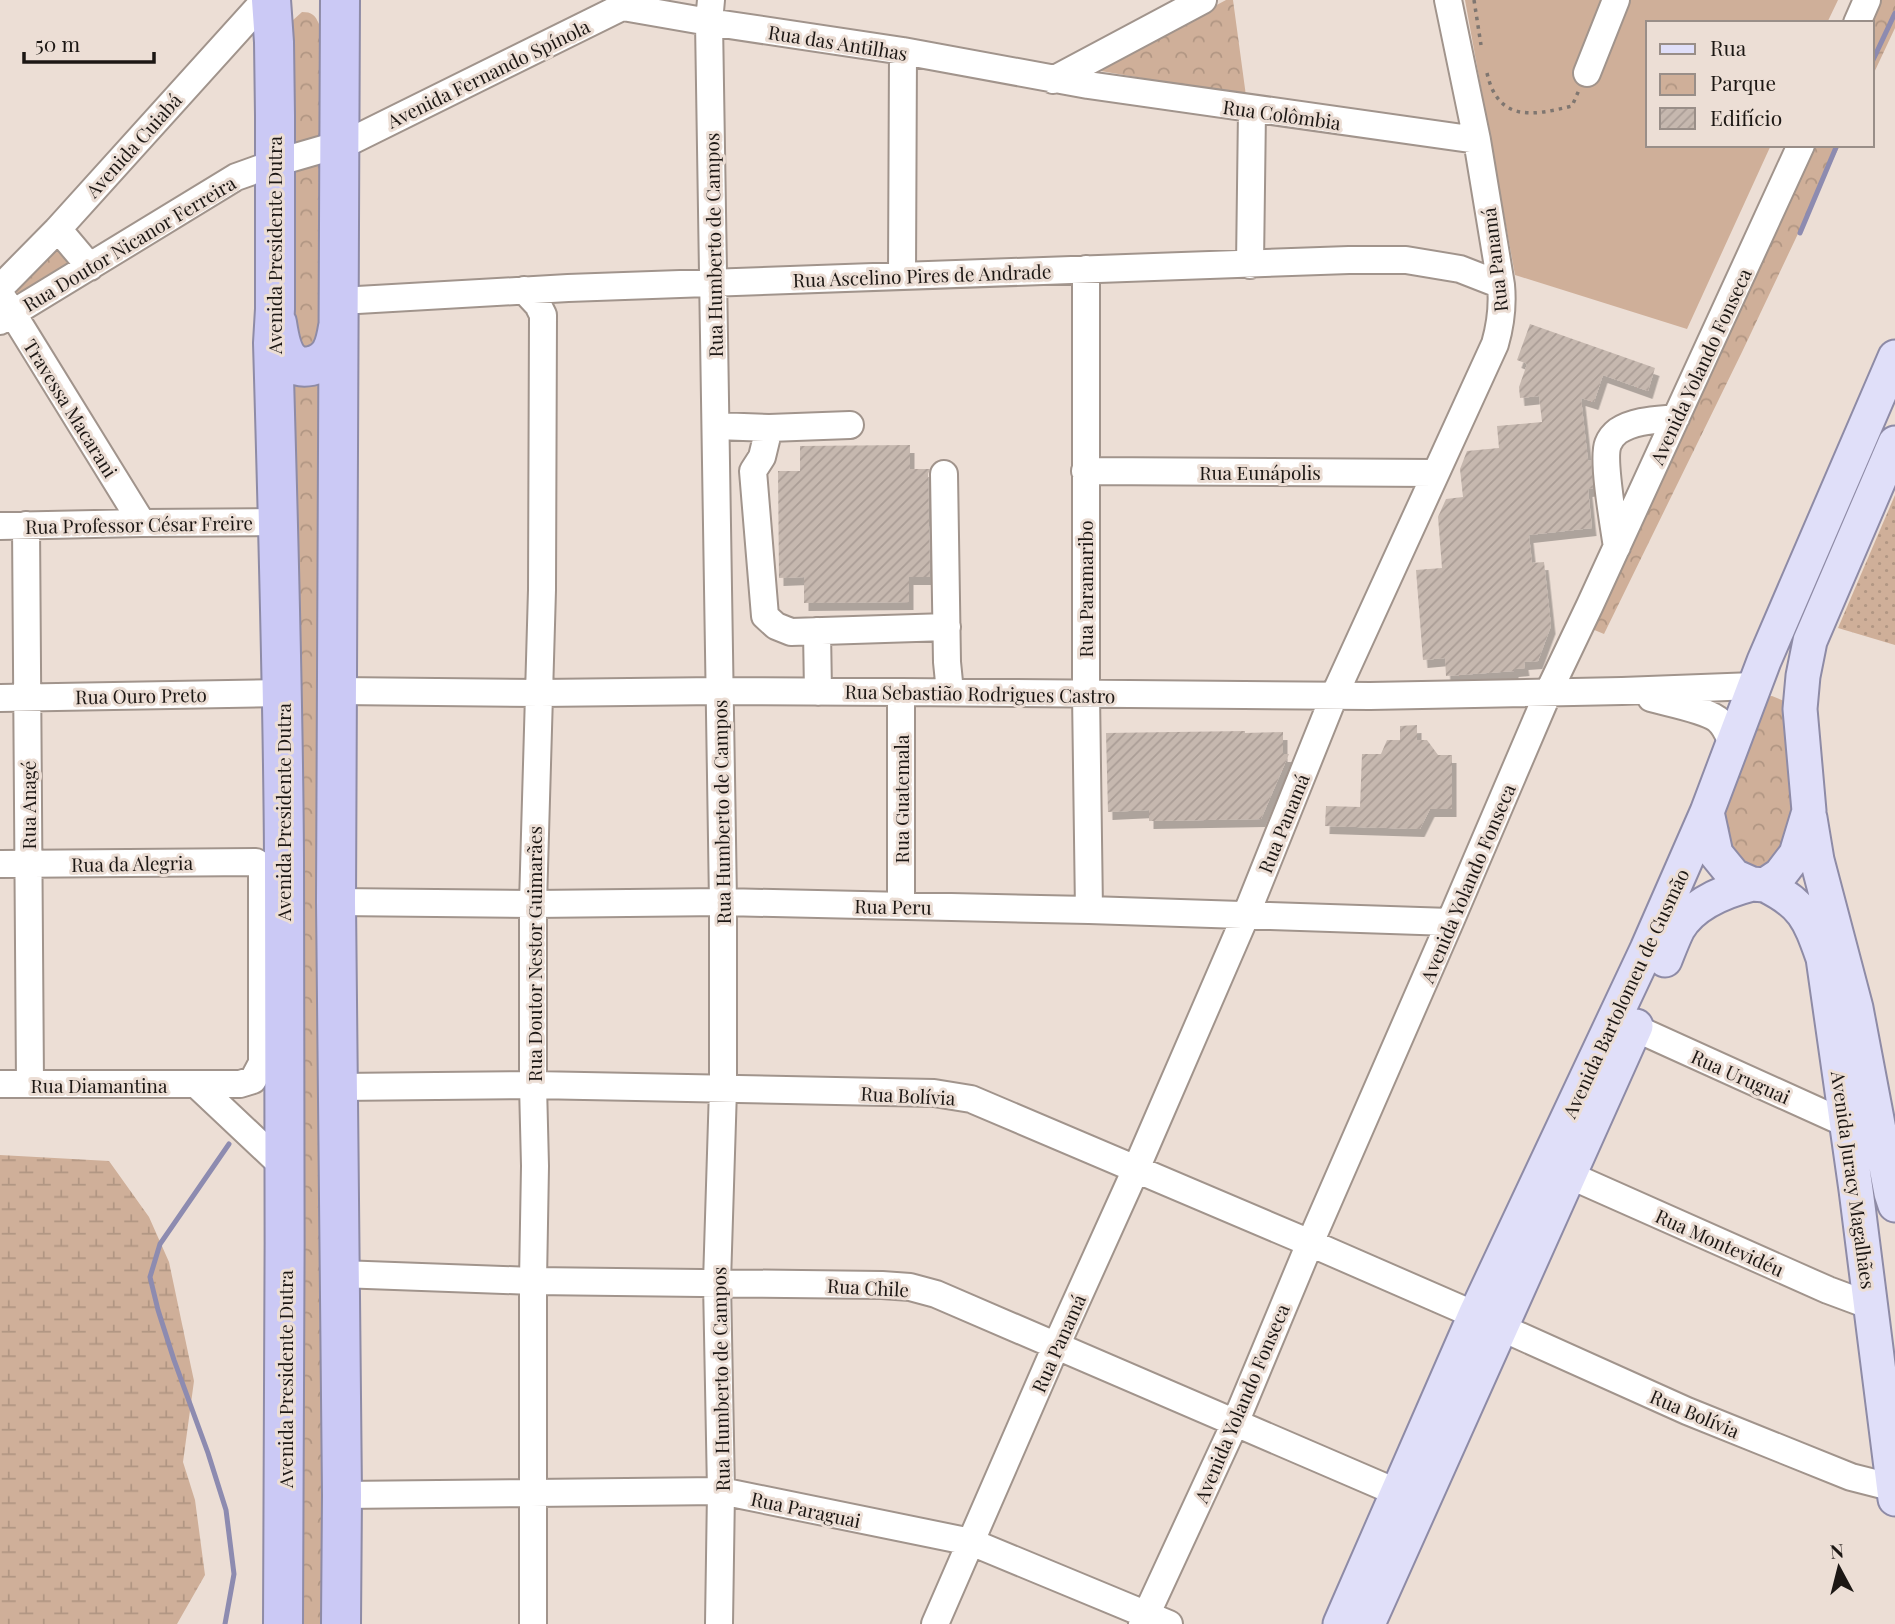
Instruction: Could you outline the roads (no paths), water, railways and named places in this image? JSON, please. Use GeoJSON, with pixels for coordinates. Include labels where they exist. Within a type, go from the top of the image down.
{"type":"FeatureCollection","features":[{"type":"Feature","properties":{"kind":"highway","name":"Avenida Presidente Dutra"},"geometry":{"type":"LineString","coordinates":[[271,0],[274,42],[274,343],[284,862],[284,1624]]}},
{"type":"Feature","properties":{"kind":"highway"},"geometry":{"type":"LineString","coordinates":[[274,42],[277,17],[291,0]]}},
{"type":"Feature","properties":{"kind":"highway"},"geometry":{"type":"LineString","coordinates":[[323,0],[329,6],[341,40]]}},
{"type":"Feature","properties":{"kind":"highway"},"geometry":{"type":"LineString","coordinates":[[340,0],[336,902],[341,1624]]}},
{"type":"Feature","properties":{"kind":"highway"},"geometry":{"type":"LineString","coordinates":[[275,309],[279,336],[285,352],[293,364],[307,368],[323,362],[330,355],[335,345],[340,310]]}},
{"type":"Feature","properties":{"kind":"main road","name":"Avenida Bartolomeu de Gusmão"},"geometry":{"type":"LineString","coordinates":[[1368,1624],[1487,1321],[1707,812],[1754,686],[1895,356]]}},
{"type":"Feature","properties":{"kind":"main road","name":"Avenida Juracy Magalhães"},"geometry":{"type":"LineString","coordinates":[[1895,443],[1810,640],[1800,709],[1817,860],[1856,1008],[1895,1205]]}},
{"type":"Feature","properties":{"kind":"main road"},"geometry":{"type":"LineString","coordinates":[[1759,884],[1780,875],[1796,854],[1810,811]]}},
{"type":"Feature","properties":{"kind":"main road","name":"Avenida Juracy Magalhães"},"geometry":{"type":"LineString","coordinates":[[1707,812],[1716,854],[1734,876],[1783,894],[1794,902],[1811,926],[1823,958],[1871,1306],[1888,1375],[1894,1494]]}},
{"type":"Feature","properties":{"kind":"main road","name":"Avenida Bartolomeu de Gusmão"},"geometry":{"type":"LineString","coordinates":[[1340,1624],[1396,1492],[1569,1175],[1679,927],[1694,911],[1727,890],[1759,884]]}},
{"type":"Feature","properties":{"kind":"street","name":"Avenida Cuiabá"},"geometry":{"type":"LineString","coordinates":[[0,288],[58,229],[265,0]]}},
{"type":"Feature","properties":{"kind":"street","name":"Rua das Antilhas"},"geometry":{"type":"LineString","coordinates":[[629,3],[710,11],[1053,80],[1086,74],[1203,0]]}},
{"type":"Feature","properties":{"kind":"street","name":"Rua Panamá"},"geometry":{"type":"LineString","coordinates":[[935,1624],[1246,915],[1334,696],[1495,344],[1502,320],[1501,285],[1477,140],[1448,0]]}},
{"type":"Feature","properties":{"kind":"street"},"geometry":{"type":"LineString","coordinates":[[1587,72],[1616,0]]}},
{"type":"Feature","properties":{"kind":"street"},"geometry":{"type":"LineString","coordinates":[[1858,21],[1867,0]]}},
{"type":"Feature","properties":{"kind":"street","name":"Avenida Fernando Spínola"},"geometry":{"type":"LineString","coordinates":[[339,144],[364,135],[629,3]]}},
{"type":"Feature","properties":{"kind":"street","name":"Rua Humberto de Campos"},"geometry":{"type":"LineString","coordinates":[[710,11],[723,902],[723,1089],[717,1282],[722,1491],[719,1624]]}},
{"type":"Feature","properties":{"kind":"street"},"geometry":{"type":"LineString","coordinates":[[902,275],[903,51]]}},
{"type":"Feature","properties":{"kind":"street","name":"Rua Colômbia"},"geometry":{"type":"LineString","coordinates":[[1086,74],[1252,110],[1477,140]]}},
{"type":"Feature","properties":{"kind":"street"},"geometry":{"type":"LineString","coordinates":[[1250,265],[1252,110]]}},
{"type":"Feature","properties":{"kind":"street","name":"Rua Doutor Nicanor Ferreira"},"geometry":{"type":"LineString","coordinates":[[4,309],[90,267],[236,177],[339,144]]}},
{"type":"Feature","properties":{"kind":"street","name":"Avenida Yolando Fonseca"},"geometry":{"type":"LineString","coordinates":[[1153,1621],[1310,1243],[1548,693],[1800,147]]}},
{"type":"Feature","properties":{"kind":"street"},"geometry":{"type":"LineString","coordinates":[[58,229],[90,267]]}},
{"type":"Feature","properties":{"kind":"street","name":"Rua Ascelino Pires de Andrade"},"geometry":{"type":"LineString","coordinates":[[340,310],[524,290],[1349,260],[1406,260],[1460,269],[1501,285]]}},
{"type":"Feature","properties":{"kind":"street","name":"Rua Paramaribo"},"geometry":{"type":"LineString","coordinates":[[1086,269],[1089,910]]}},
{"type":"Feature","properties":{"kind":"street","name":"Rua Doutor Nestor Guimarães"},"geometry":{"type":"LineString","coordinates":[[524,290],[533,298],[543,315],[540,693],[533,904],[533,1624]]}},
{"type":"Feature","properties":{"kind":"street","name":"Travessa Macarani"},"geometry":{"type":"LineString","coordinates":[[4,309],[142,523]]}},
{"type":"Feature","properties":{"kind":"street"},"geometry":{"type":"LineString","coordinates":[[1617,547],[1606,459],[1608,444],[1615,433],[1629,425],[1676,418]]}},
{"type":"Feature","properties":{"kind":"street"},"geometry":{"type":"LineString","coordinates":[[716,426],[769,428],[850,425]]}},
{"type":"Feature","properties":{"kind":"street"},"geometry":{"type":"LineString","coordinates":[[769,428],[762,457],[753,471],[765,616],[791,632],[947,627]]}},
{"type":"Feature","properties":{"kind":"street","name":"Rua Eunápolis"},"geometry":{"type":"LineString","coordinates":[[1085,471],[1434,473]]}},
{"type":"Feature","properties":{"kind":"street"},"geometry":{"type":"LineString","coordinates":[[944,474],[950,692]]}},
{"type":"Feature","properties":{"kind":"street","name":"Rua Professor César Freire"},"geometry":{"type":"LineString","coordinates":[[13,526],[278,522]]}},
{"type":"Feature","properties":{"kind":"street","name":"Rua Anagé"},"geometry":{"type":"LineString","coordinates":[[13,526],[27,697],[30,1084]]}},
{"type":"Feature","properties":{"kind":"street"},"geometry":{"type":"LineString","coordinates":[[817,631],[818,692]]}},
{"type":"Feature","properties":{"kind":"street","name":"Rua Sebastião Rodrigues Castro"},"geometry":{"type":"LineString","coordinates":[[338,691],[1334,696],[1754,686]]}},
{"type":"Feature","properties":{"kind":"street","name":"Rua Sebastião Rodrigues Castro"},"geometry":{"type":"LineString","coordinates":[[1622,691],[1716,718],[1726,729],[1732,743]]}},
{"type":"Feature","properties":{"kind":"street","name":"Rua Guatemala"},"geometry":{"type":"LineString","coordinates":[[901,692],[901,906]]}},
{"type":"Feature","properties":{"kind":"street","name":"Rua Ouro Preto"},"geometry":{"type":"LineString","coordinates":[[0,698],[282,693]]}},
{"type":"Feature","properties":{"kind":"street","name":"Rua da Alegria"},"geometry":{"type":"LineString","coordinates":[[0,864],[256,862],[262,866]]}},
{"type":"Feature","properties":{"kind":"street","name":"Rua Diamantina"},"geometry":{"type":"LineString","coordinates":[[0,1084],[197,1085],[240,1084],[253,1080],[262,1063],[262,866]]}},
{"type":"Feature","properties":{"kind":"street","name":"Rua Peru"},"geometry":{"type":"LineString","coordinates":[[336,902],[723,902],[1450,922]]}},
{"type":"Feature","properties":{"kind":"street","name":"Rua Uruguai"},"geometry":{"type":"LineString","coordinates":[[1635,1028],[1847,1124]]}},
{"type":"Feature","properties":{"kind":"street"},"geometry":{"type":"LineString","coordinates":[[197,1085],[284,1167]]}},
{"type":"Feature","properties":{"kind":"street","name":"Rua Bolívia"},"geometry":{"type":"LineString","coordinates":[[338,1087],[533,1085],[934,1093],[971,1099],[1310,1243],[1687,1411],[1894,1494]]}},
{"type":"Feature","properties":{"kind":"street","name":"Rua Montevidéu"},"geometry":{"type":"LineString","coordinates":[[1569,1175],[1828,1290],[1871,1306]]}},
{"type":"Feature","properties":{"kind":"street","name":"Rua Chile"},"geometry":{"type":"LineString","coordinates":[[340,1274],[533,1281],[910,1287],[936,1294],[1396,1492]]}},
{"type":"Feature","properties":{"kind":"street","name":"Rua Paraguai"},"geometry":{"type":"LineString","coordinates":[[342,1495],[722,1491],[971,1542],[1153,1621]]}},
{"type":"Feature","properties":{"kind":"waterway"},"geometry":{"type":"LineString","coordinates":[[1874,58],[1895,13]]}},
{"type":"Feature","properties":{"kind":"waterway"},"geometry":{"type":"LineString","coordinates":[[1800,233],[1836,147]]}},
{"type":"Feature","properties":{"kind":"waterway"},"geometry":{"type":"LineString","coordinates":[[225,1624],[234,1574],[226,1510],[174,1360],[150,1277],[160,1244],[229,1144]]}}]}
